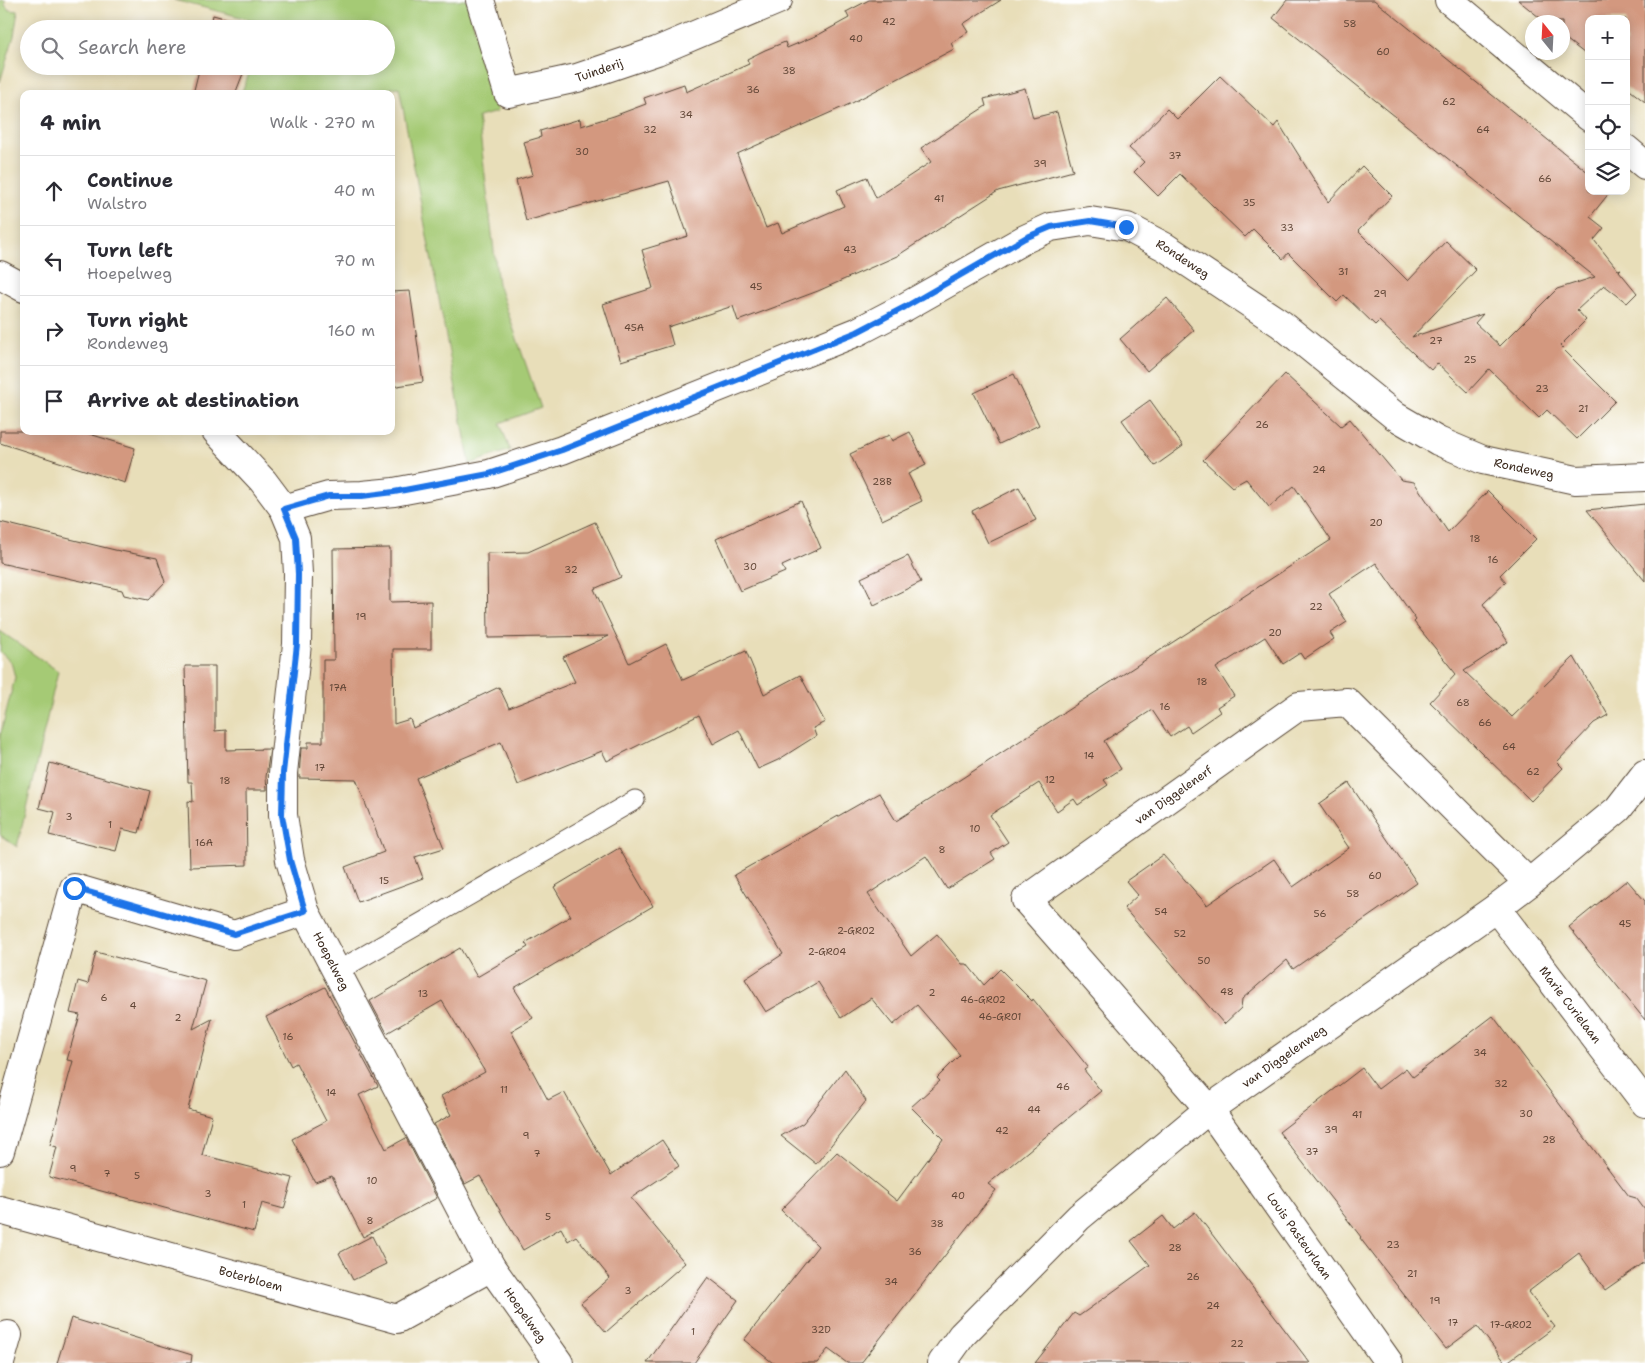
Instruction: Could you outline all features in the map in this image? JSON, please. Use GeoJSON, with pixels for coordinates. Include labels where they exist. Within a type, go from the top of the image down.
{"type":"FeatureCollection","features":[{"type":"Feature","properties":{"kind":"street","name":"Tuinderij"},"geometry":{"type":"LineString","coordinates":[[480,0],[508,93],[577,78],[657,51],[778,0]]}},
{"type":"Feature","properties":{"kind":"street"},"geometry":{"type":"LineString","coordinates":[[1450,0],[1585,115]]}},
{"type":"Feature","properties":{"kind":"street"},"geometry":{"type":"LineString","coordinates":[[1627,150],[1645,165]]}},
{"type":"Feature","properties":{"kind":"street","name":"Rondeweg"},"geometry":{"type":"LineString","coordinates":[[284,509],[329,496],[362,496],[394,492],[489,474],[562,450],[857,332],[905,307],[1025,238],[1051,227],[1090,221],[1126,227],[1165,247],[1281,324],[1395,416],[1438,441],[1483,460],[1576,480],[1645,478]]}},
{"type":"Feature","properties":{"kind":"street"},"geometry":{"type":"LineString","coordinates":[[0,275],[20,286]]}},
{"type":"Feature","properties":{"kind":"street"},"geometry":{"type":"LineString","coordinates":[[220,435],[263,481],[284,509]]}},
{"type":"Feature","properties":{"kind":"street","name":"Hoepelweg"},"geometry":{"type":"LineString","coordinates":[[284,509],[296,538],[298,574],[297,644],[283,773],[282,815],[290,860],[305,911],[491,1267],[559,1363]]}},
{"type":"Feature","properties":{"kind":"street","name":"van Diggelenerf"},"geometry":{"type":"LineString","coordinates":[[1209,1109],[1026,900],[1299,706],[1347,702],[1529,883]]}},
{"type":"Feature","properties":{"kind":"street","name":"van Diggelenweg"},"geometry":{"type":"LineString","coordinates":[[942,1363],[962,1335],[1079,1217],[1209,1109],[1529,883],[1618,809],[1645,774]]}},
{"type":"Feature","properties":{"kind":"street"},"geometry":{"type":"LineString","coordinates":[[0,1151],[74,888],[234,934],[305,911]]}},
{"type":"Feature","properties":{"kind":"street","name":"Marie Curielaan"},"geometry":{"type":"LineString","coordinates":[[1496,908],[1645,1103]]}},
{"type":"Feature","properties":{"kind":"street","name":"Louis Pasteurlaan"},"geometry":{"type":"LineString","coordinates":[[1209,1109],[1389,1363]]}},
{"type":"Feature","properties":{"kind":"street","name":"Boterbloem"},"geometry":{"type":"LineString","coordinates":[[0,1210],[397,1319],[491,1267]]}},
{"type":"Feature","properties":{"kind":"street"},"geometry":{"type":"LineString","coordinates":[[0,1363],[8,1335]]}},
{"type":"Feature","properties":{"kind":"lane"},"geometry":{"type":"LineString","coordinates":[[336,972],[635,800]]}},
{"type":"Feature","properties":{"kind":"green space"},"geometry":{"type":"Polygon","coordinates":[[[0,0],[5,0],[5,5],[9,10],[18,11],[14,36],[0,82],[0,0]]]}},
{"type":"Feature","properties":{"kind":"green space"},"geometry":{"type":"Polygon","coordinates":[[[174,0],[467,0],[497,112],[478,117],[498,284],[541,408],[500,423],[510,450],[470,464],[399,87],[380,90],[243,90],[248,75],[395,75],[395,20],[252,20],[174,0]]]}},
{"type":"Feature","properties":{"kind":"green space"},"geometry":{"type":"Polygon","coordinates":[[[0,631],[58,671],[17,847],[0,835],[0,736],[15,677],[11,662],[0,652],[0,631]]]}},
{"type":"Feature","properties":{"kind":"building"},"geometry":{"type":"Polygon","coordinates":[[[869,0],[1001,0],[963,24],[968,32],[951,43],[954,49],[852,103],[737,154],[766,228],[778,223],[782,233],[844,206],[837,190],[867,177],[876,198],[931,162],[921,148],[986,106],[984,99],[1025,88],[1033,118],[1057,112],[1073,171],[998,191],[897,256],[818,291],[738,321],[733,306],[668,327],[673,345],[621,361],[603,304],[653,288],[642,250],[688,236],[669,181],[526,221],[516,180],[533,175],[524,142],[541,137],[540,131],[580,119],[581,126],[614,116],[646,104],[644,98],[684,84],[686,92],[749,64],[747,59],[765,50],[785,42],[787,48],[820,34],[849,18],[846,12],[869,0]]]}},
{"type":"Feature","properties":{"kind":"building"},"geometry":{"type":"Polygon","coordinates":[[[1287,0],[1374,0],[1585,170],[1585,195],[1608,195],[1590,217],[1604,228],[1594,240],[1618,270],[1621,269],[1619,271],[1637,293],[1627,303],[1604,285],[1577,310],[1586,320],[1560,346],[1615,401],[1577,439],[1547,410],[1539,418],[1489,369],[1468,392],[1437,363],[1431,370],[1379,321],[1375,325],[1344,295],[1337,302],[1288,253],[1283,259],[1253,229],[1245,237],[1180,174],[1158,196],[1134,172],[1144,162],[1129,148],[1167,109],[1177,119],[1220,76],[1274,127],[1278,122],[1328,202],[1362,166],[1392,196],[1358,231],[1408,281],[1446,241],[1476,270],[1412,337],[1483,314],[1475,323],[1500,346],[1557,289],[1595,277],[1273,18],[1287,0]]]}},
{"type":"Feature","properties":{"kind":"building"},"geometry":{"type":"Polygon","coordinates":[[[1518,0],[1645,0],[1645,102],[1630,90],[1630,15],[1585,15],[1585,54],[1570,42],[1570,15],[1536,15],[1518,0]]]}},
{"type":"Feature","properties":{"kind":"building"},"geometry":{"type":"Polygon","coordinates":[[[213,15],[231,20],[212,20],[213,15]]]}},
{"type":"Feature","properties":{"kind":"building"},"geometry":{"type":"Polygon","coordinates":[[[198,75],[242,75],[237,90],[194,90],[198,75]]]}},
{"type":"Feature","properties":{"kind":"building"},"geometry":{"type":"Polygon","coordinates":[[[410,291],[423,382],[395,386],[395,292],[410,291]]]}},
{"type":"Feature","properties":{"kind":"building"},"geometry":{"type":"Polygon","coordinates":[[[1167,298],[1194,330],[1147,371],[1120,339],[1167,298]]]}},
{"type":"Feature","properties":{"kind":"building"},"geometry":{"type":"Polygon","coordinates":[[[1014,374],[1039,425],[999,444],[974,393],[1014,374]]]}},
{"type":"Feature","properties":{"kind":"building"},"geometry":{"type":"Polygon","coordinates":[[[1285,374],[1341,426],[1350,419],[1401,480],[1414,482],[1448,532],[1488,491],[1536,539],[1500,575],[1506,582],[1483,604],[1508,642],[1464,671],[1512,717],[1574,657],[1608,715],[1594,723],[1557,762],[1563,768],[1531,801],[1430,702],[1456,674],[1414,622],[1416,620],[1376,563],[1329,594],[1347,622],[1330,633],[1334,639],[1304,659],[1300,653],[1283,664],[1265,637],[1216,668],[1234,696],[1217,707],[1220,712],[1191,732],[1187,726],[1170,737],[1152,710],[1104,741],[1121,769],[1104,780],[1108,785],[1078,805],[1074,799],[1057,811],[1039,783],[990,815],[1008,842],[991,853],[995,859],[947,889],[926,856],[868,894],[911,956],[937,934],[962,964],[967,964],[984,985],[1000,969],[1032,1001],[1033,999],[1088,1067],[1084,1070],[1101,1091],[988,1184],[996,1190],[861,1363],[847,1363],[828,1349],[817,1363],[773,1363],[744,1340],[818,1246],[781,1210],[837,1152],[897,1201],[943,1139],[911,1107],[940,1081],[937,1078],[960,1055],[917,1005],[893,1025],[871,998],[841,1018],[818,982],[766,1012],[745,979],[783,954],[734,875],[879,793],[896,821],[1331,540],[1294,486],[1269,507],[1246,479],[1232,487],[1203,460],[1285,374]]]}},
{"type":"Feature","properties":{"kind":"building"},"geometry":{"type":"Polygon","coordinates":[[[1150,400],[1183,446],[1155,466],[1122,420],[1150,400]]]}},
{"type":"Feature","properties":{"kind":"building"},"geometry":{"type":"Polygon","coordinates":[[[0,431],[20,431],[20,435],[93,435],[135,448],[125,483],[0,443],[0,431]]]}},
{"type":"Feature","properties":{"kind":"building"},"geometry":{"type":"Polygon","coordinates":[[[910,432],[926,465],[908,474],[922,501],[882,520],[850,454],[889,435],[892,441],[910,432]]]}},
{"type":"Feature","properties":{"kind":"building"},"geometry":{"type":"Polygon","coordinates":[[[1019,487],[1036,520],[988,543],[972,511],[1019,487]]]}},
{"type":"Feature","properties":{"kind":"building"},"geometry":{"type":"Polygon","coordinates":[[[801,501],[821,548],[782,566],[785,572],[740,591],[716,539],[801,501]]]}},
{"type":"Feature","properties":{"kind":"building"},"geometry":{"type":"Polygon","coordinates":[[[1645,504],[1645,581],[1587,510],[1645,504]]]}},
{"type":"Feature","properties":{"kind":"building"},"geometry":{"type":"Polygon","coordinates":[[[0,522],[115,550],[157,558],[165,582],[148,600],[124,595],[122,590],[0,563],[0,522]]]}},
{"type":"Feature","properties":{"kind":"building"},"geometry":{"type":"Polygon","coordinates":[[[595,522],[621,577],[594,589],[629,663],[666,644],[683,680],[746,651],[764,694],[800,675],[825,722],[813,728],[816,736],[778,760],[758,769],[739,730],[713,744],[699,715],[607,761],[602,751],[518,785],[501,742],[416,778],[444,848],[415,857],[423,878],[358,902],[345,867],[384,852],[356,779],[299,778],[301,748],[308,748],[308,742],[323,742],[323,660],[334,660],[333,549],[390,548],[390,602],[431,601],[431,649],[393,649],[394,724],[410,719],[413,728],[499,687],[509,708],[575,682],[563,657],[609,636],[488,638],[487,553],[528,552],[595,522]]]}},
{"type":"Feature","properties":{"kind":"building"},"geometry":{"type":"Polygon","coordinates":[[[908,556],[921,582],[874,605],[861,578],[908,556]]]}},
{"type":"Feature","properties":{"kind":"building"},"geometry":{"type":"Polygon","coordinates":[[[185,666],[215,666],[215,731],[226,730],[226,750],[270,749],[266,777],[267,790],[246,790],[247,865],[190,867],[188,801],[193,802],[192,782],[188,782],[185,666]]]}},
{"type":"Feature","properties":{"kind":"building"},"geometry":{"type":"Polygon","coordinates":[[[50,763],[150,791],[139,833],[122,829],[116,851],[49,835],[55,812],[39,808],[50,763]]]}},
{"type":"Feature","properties":{"kind":"building"},"geometry":{"type":"Polygon","coordinates":[[[1349,783],[1417,883],[1293,969],[1287,960],[1242,999],[1241,1008],[1224,1024],[1124,908],[1138,895],[1126,881],[1163,855],[1207,905],[1274,859],[1293,887],[1349,848],[1319,804],[1349,783]]]}},
{"type":"Feature","properties":{"kind":"building"},"geometry":{"type":"Polygon","coordinates":[[[619,848],[653,906],[514,988],[533,1018],[511,1031],[548,1100],[564,1092],[611,1175],[662,1140],[679,1166],[631,1198],[685,1263],[606,1332],[581,1303],[610,1278],[576,1236],[568,1241],[561,1228],[523,1250],[480,1176],[465,1184],[434,1124],[451,1115],[441,1096],[485,1072],[442,1001],[387,1033],[370,1001],[460,948],[477,977],[528,947],[525,943],[571,916],[554,887],[619,848]]]}},
{"type":"Feature","properties":{"kind":"building"},"geometry":{"type":"Polygon","coordinates":[[[1627,880],[1645,901],[1645,1020],[1569,927],[1627,880]]]}},
{"type":"Feature","properties":{"kind":"building"},"geometry":{"type":"Polygon","coordinates":[[[96,952],[206,981],[193,1029],[212,1019],[188,1109],[212,1116],[202,1155],[293,1178],[284,1209],[262,1203],[254,1232],[49,1177],[57,1147],[50,1145],[73,1061],[67,1060],[80,1015],[70,1013],[78,981],[88,984],[96,952]]]}},
{"type":"Feature","properties":{"kind":"building"},"geometry":{"type":"Polygon","coordinates":[[[325,987],[378,1086],[359,1095],[386,1149],[406,1138],[437,1198],[363,1237],[332,1176],[315,1182],[292,1139],[326,1121],[296,1063],[291,1066],[266,1017],[325,987]]]}},
{"type":"Feature","properties":{"kind":"building"},"geometry":{"type":"Polygon","coordinates":[[[1493,1016],[1629,1196],[1636,1198],[1645,1210],[1645,1262],[1605,1290],[1579,1253],[1528,1292],[1555,1327],[1506,1363],[1477,1326],[1446,1349],[1279,1132],[1362,1068],[1378,1089],[1406,1068],[1413,1077],[1493,1016]]]}},
{"type":"Feature","properties":{"kind":"building"},"geometry":{"type":"Polygon","coordinates":[[[845,1069],[866,1101],[816,1164],[781,1136],[803,1123],[845,1069]]]}},
{"type":"Feature","properties":{"kind":"building"},"geometry":{"type":"Polygon","coordinates":[[[1195,1212],[1310,1363],[1035,1363],[1074,1313],[1079,1316],[1150,1265],[1131,1241],[1163,1216],[1173,1229],[1195,1212]]]}},
{"type":"Feature","properties":{"kind":"building"},"geometry":{"type":"Polygon","coordinates":[[[372,1236],[386,1264],[353,1280],[339,1253],[372,1236]]]}},
{"type":"Feature","properties":{"kind":"building"},"geometry":{"type":"Polygon","coordinates":[[[708,1277],[738,1300],[694,1363],[647,1363],[708,1277]]]}},
{"type":"Feature","properties":{"kind":"building"},"geometry":{"type":"Polygon","coordinates":[[[71,1318],[192,1355],[191,1363],[57,1363],[71,1318]]]}},
{"type":"Feature","properties":{"kind":"route"},"geometry":{"type":"LineString","coordinates":[[74,888],[234,934],[305,911],[290,860],[282,815],[283,773],[297,644],[298,574],[296,538],[284,509],[329,496],[362,496],[394,492],[489,474],[562,450],[857,332],[905,307],[1025,238],[1051,227],[1090,221],[1126,227]]}}]}
